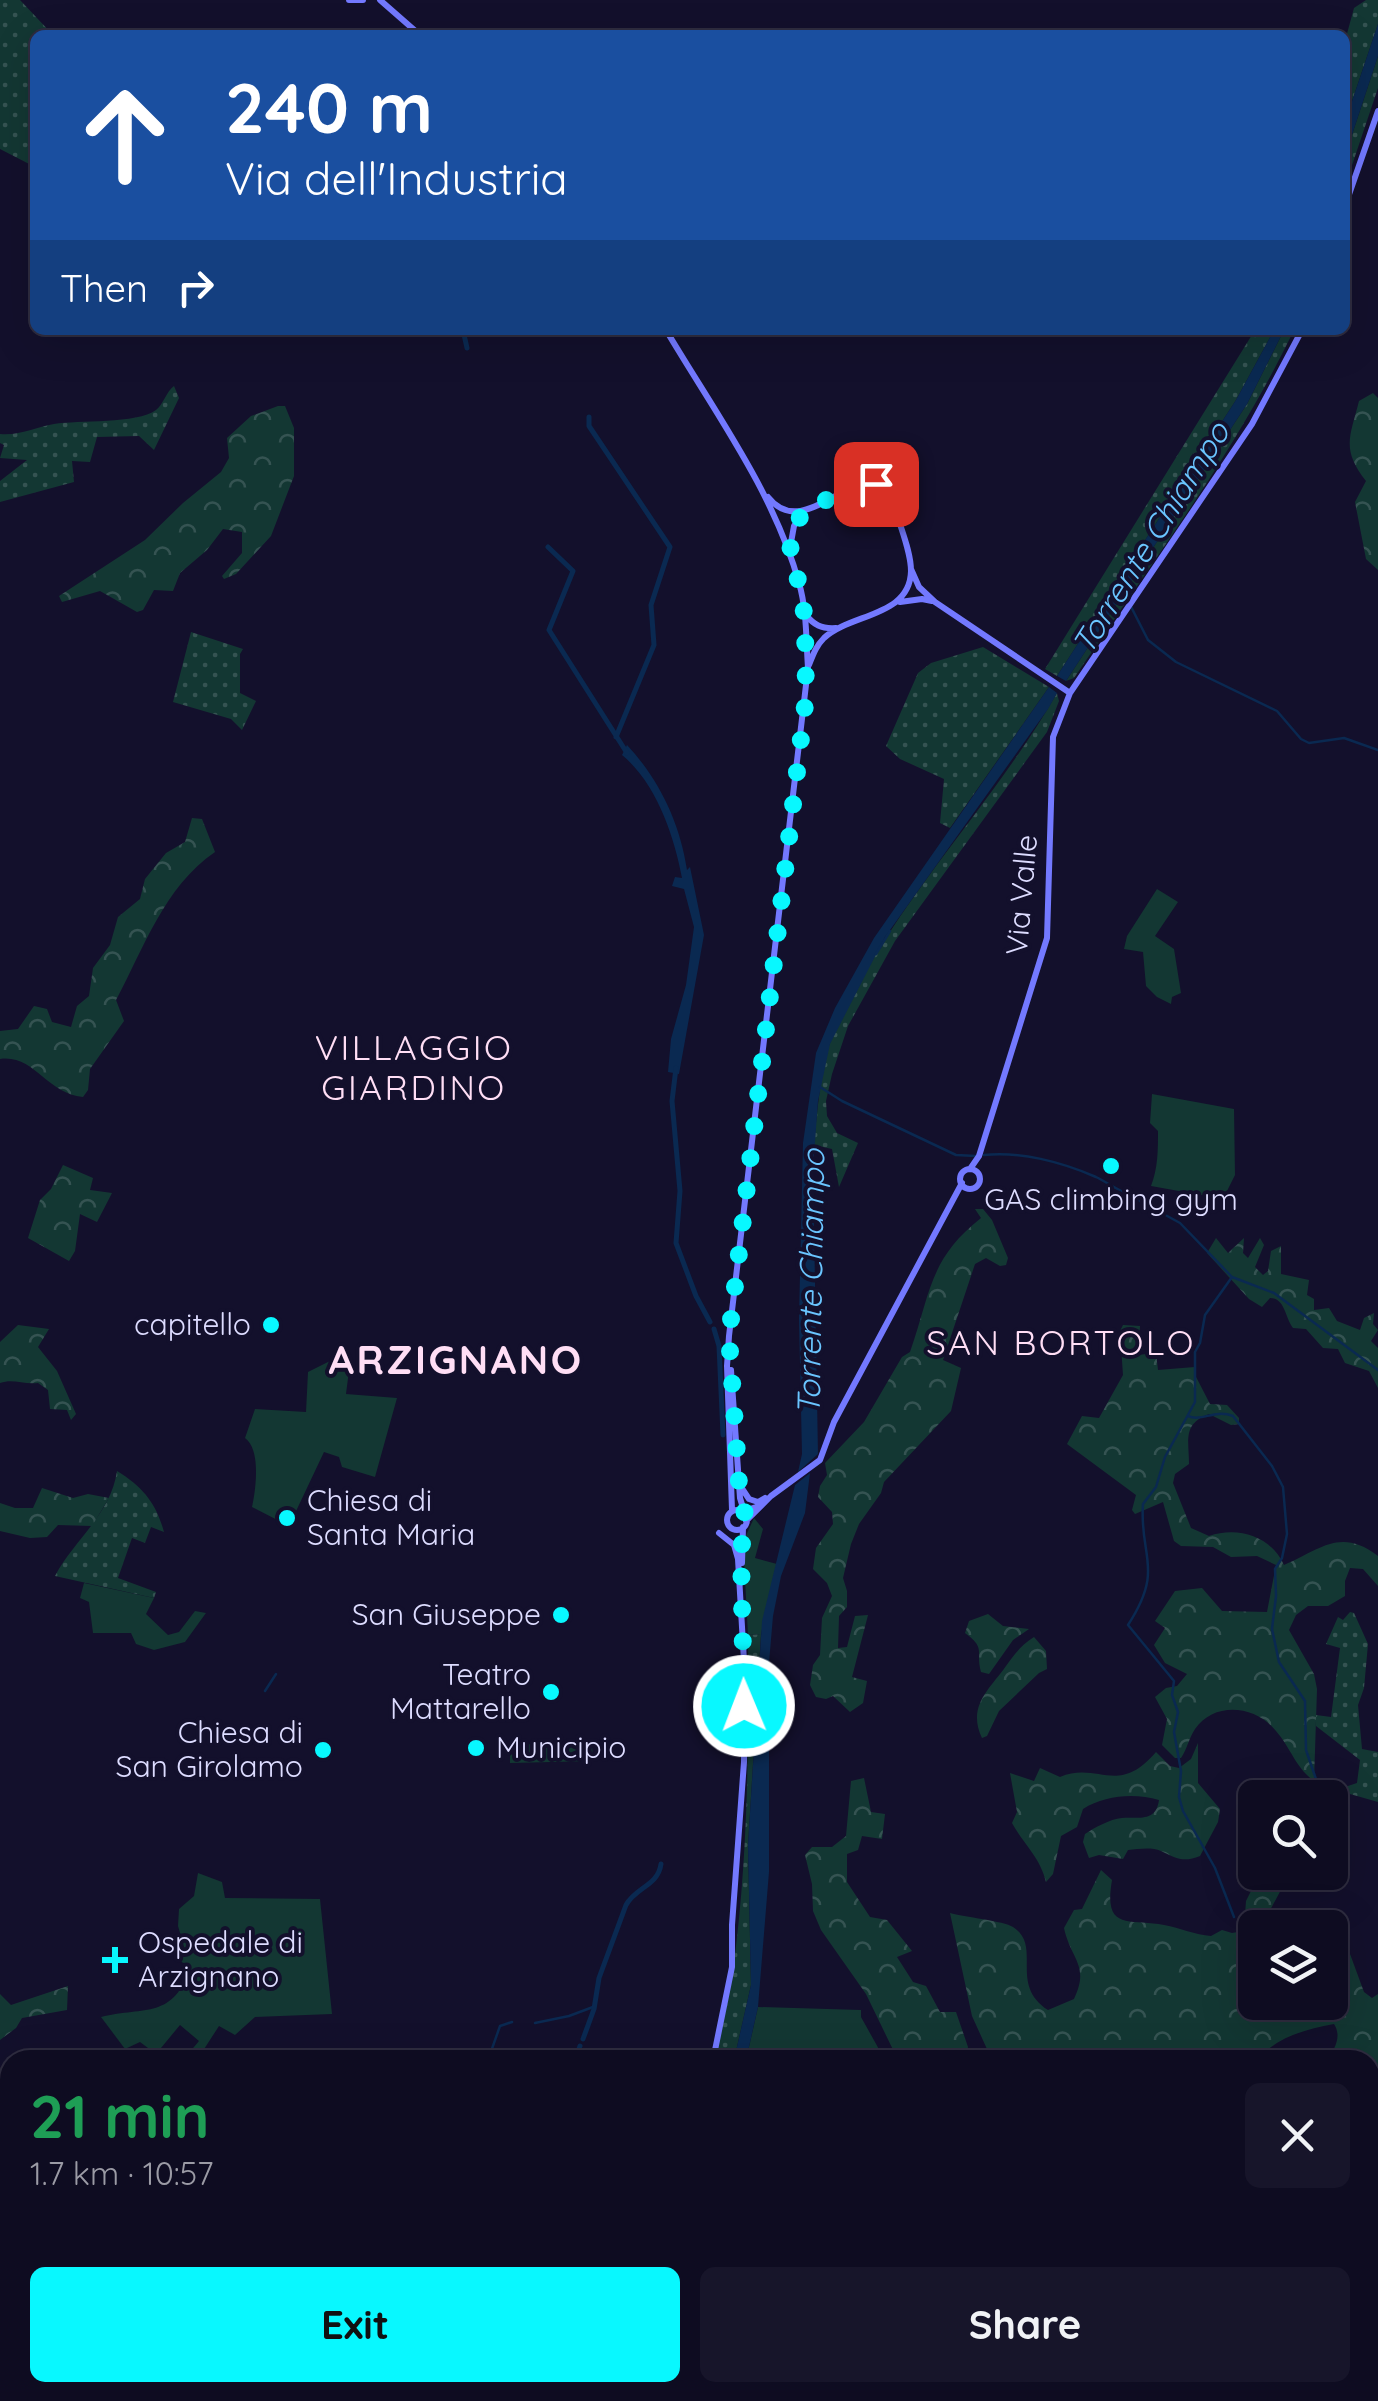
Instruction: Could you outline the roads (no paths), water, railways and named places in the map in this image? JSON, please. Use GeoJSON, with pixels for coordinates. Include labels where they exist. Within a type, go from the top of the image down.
{"type":"FeatureCollection","features":[{"type":"Feature","properties":{"kind":"main road"},"geometry":{"type":"LineString","coordinates":[[350,0],[364,0]]}},
{"type":"Feature","properties":{"kind":"main road"},"geometry":{"type":"LineString","coordinates":[[379,0],[414,30]]}},
{"type":"Feature","properties":{"kind":"main road"},"geometry":{"type":"LineString","coordinates":[[1350,192],[1378,111]]}},
{"type":"Feature","properties":{"kind":"main road"},"geometry":{"type":"LineString","coordinates":[[669,335],[758,485],[790,554],[804,612],[808,668],[729,1349],[732,1510],[727,1520],[738,1542],[744,1648]]}},
{"type":"Feature","properties":{"kind":"main road","name":"Via Valle"},"geometry":{"type":"LineString","coordinates":[[965,1186],[962,1175],[979,1156],[1045,946],[1053,737],[1070,693],[1252,424],[1299,335]]}},
{"type":"Feature","properties":{"kind":"main road"},"geometry":{"type":"LineString","coordinates":[[758,485],[780,510],[791,514],[803,512],[861,482],[876,484],[894,502],[911,569],[920,587],[935,602],[1070,693]]}},
{"type":"Feature","properties":{"kind":"main road"},"geometry":{"type":"LineString","coordinates":[[790,554],[792,531],[803,512]]}},
{"type":"Feature","properties":{"kind":"main road"},"geometry":{"type":"LineString","coordinates":[[898,602],[908,589],[911,569]]}},
{"type":"Feature","properties":{"kind":"main road"},"geometry":{"type":"LineString","coordinates":[[804,612],[814,624],[825,629],[898,602],[935,602]]}},
{"type":"Feature","properties":{"kind":"main road"},"geometry":{"type":"LineString","coordinates":[[808,668],[816,648],[839,627]]}},
{"type":"Feature","properties":{"kind":"main road","name":"Via Valle"},"geometry":{"type":"LineString","coordinates":[[979,1156],[979,1174]]}},
{"type":"Feature","properties":{"kind":"main road"},"geometry":{"type":"LineString","coordinates":[[733,1531],[824,1454],[834,1422],[954,1197],[965,1186],[978,1185],[979,1174],[970,1170]]}},
{"type":"Feature","properties":{"kind":"main road"},"geometry":{"type":"LineString","coordinates":[[715,2050],[732,1968],[744,1762],[744,1511],[729,1349]]}},
{"type":"Feature","properties":{"kind":"main road"},"geometry":{"type":"LineString","coordinates":[[739,1484],[750,1500],[758,1502],[771,1496]]}},
{"type":"Feature","properties":{"kind":"main road"},"geometry":{"type":"LineString","coordinates":[[732,1510],[759,1506]]}},
{"type":"Feature","properties":{"kind":"main road"},"geometry":{"type":"LineString","coordinates":[[720,1533],[734,1544],[738,1559]]}},
{"type":"Feature","properties":{"kind":"water"},"geometry":{"type":"Polygon","coordinates":[[[1378,24],[1378,56],[1350,141],[1350,107],[1378,24]]]}},
{"type":"Feature","properties":{"kind":"water"},"geometry":{"type":"Polygon","coordinates":[[[1271,335],[1282,335],[1247,404],[1066,681],[1057,676],[1236,400],[1271,335]]]}},
{"type":"Feature","properties":{"kind":"water"},"geometry":{"type":"Polygon","coordinates":[[[1049,687],[1057,693],[1048,709],[885,937],[830,1044],[818,1101],[813,1169],[818,1454],[798,1472],[802,1454],[799,1319],[803,1143],[816,1053],[835,1008],[874,938],[1049,687]]]}},
{"type":"Feature","properties":{"kind":"water"},"geometry":{"type":"Polygon","coordinates":[[[627,745],[658,786],[673,818],[687,870],[690,867],[704,935],[679,1074],[668,1072],[671,1039],[686,985],[694,927],[684,889],[672,886],[675,877],[682,878],[668,828],[645,780],[622,755],[627,745]]]}},
{"type":"Feature","properties":{"kind":"water"},"geometry":{"type":"Polygon","coordinates":[[[810,1473],[805,1513],[781,1576],[773,1616],[769,1663],[769,1872],[758,2007],[748,2050],[736,2050],[751,1985],[748,1845],[762,1621],[795,1485],[810,1473]]]}},
{"type":"Feature","properties":{"kind":"waterway"},"geometry":{"type":"LineString","coordinates":[[464,335],[467,348]]}},
{"type":"Feature","properties":{"kind":"waterway"},"geometry":{"type":"LineString","coordinates":[[589,417],[589,426],[670,547],[651,605],[654,645],[616,737]]}},
{"type":"Feature","properties":{"kind":"waterway"},"geometry":{"type":"LineString","coordinates":[[548,547],[573,571],[549,630],[627,753]]}},
{"type":"Feature","properties":{"kind":"waterway"},"geometry":{"type":"LineString","coordinates":[[1123,591],[1148,640],[1176,662],[1277,711],[1309,743],[1344,738],[1378,750]]}},
{"type":"Feature","properties":{"kind":"waterway","name":"Torrente Chiampo"},"geometry":{"type":"LineString","coordinates":[[876,954],[890,931]]}},
{"type":"Feature","properties":{"kind":"waterway"},"geometry":{"type":"LineString","coordinates":[[676,1068],[672,1101],[680,1191],[676,1243],[710,1322]]}},
{"type":"Feature","properties":{"kind":"waterway"},"geometry":{"type":"LineString","coordinates":[[820,1087],[956,1155],[976,1156]]}},
{"type":"Feature","properties":{"kind":"waterway"},"geometry":{"type":"LineString","coordinates":[[984,1155],[1026,1156],[1055,1162],[1132,1196]]}},
{"type":"Feature","properties":{"kind":"waterway"},"geometry":{"type":"LineString","coordinates":[[1138,1200],[1180,1223],[1232,1277],[1274,1293],[1378,1370]]}},
{"type":"Feature","properties":{"kind":"waterway"},"geometry":{"type":"LineString","coordinates":[[1232,1277],[1205,1315],[1195,1352],[1195,1402],[1165,1457],[1156,1487],[1143,1504],[1148,1576],[1139,1606],[1128,1625],[1174,1681],[1172,1695],[1178,1712],[1174,1732],[1181,1771],[1179,1797],[1215,1868],[1234,1917]]}},
{"type":"Feature","properties":{"kind":"waterway"},"geometry":{"type":"LineString","coordinates":[[714,1329],[719,1346],[723,1435]]}},
{"type":"Feature","properties":{"kind":"waterway"},"geometry":{"type":"LineString","coordinates":[[1188,1416],[1233,1416],[1272,1466],[1283,1487],[1287,1534],[1282,1558],[1275,1569],[1272,1629],[1279,1662],[1305,1701],[1306,1750],[1316,1780]]}},
{"type":"Feature","properties":{"kind":"waterway"},"geometry":{"type":"LineString","coordinates":[[265,1691],[276,1674]]}},
{"type":"Feature","properties":{"kind":"waterway"},"geometry":{"type":"LineString","coordinates":[[583,2039],[594,2009],[599,1978],[626,1905],[656,1877],[661,1864]]}},
{"type":"Feature","properties":{"kind":"waterway"},"geometry":{"type":"LineString","coordinates":[[535,2023],[593,2007]]}},
{"type":"Feature","properties":{"kind":"waterway"},"geometry":{"type":"LineString","coordinates":[[492,2050],[500,2026],[512,2022]]}},
{"type":"Feature","properties":{"kind":"waterway"},"geometry":{"type":"LineString","coordinates":[[579,2050],[580,2046]]}},
{"type":"Feature","properties":{"kind":"place","name":"GAS climbing gym"},"geometry":{"type":"Point","coordinates":[1111,1166]}},
{"type":"Feature","properties":{"kind":"place","name":"capitello"},"geometry":{"type":"Point","coordinates":[271,1325]}},
{"type":"Feature","properties":{"kind":"place","name":"Chiesa di Santa Maria"},"geometry":{"type":"Point","coordinates":[287,1518]}},
{"type":"Feature","properties":{"kind":"place","name":"San Giuseppe"},"geometry":{"type":"Point","coordinates":[561,1615]}},
{"type":"Feature","properties":{"kind":"place","name":"Teatro Mattarello"},"geometry":{"type":"Point","coordinates":[551,1692]}},
{"type":"Feature","properties":{"kind":"place","name":"Municipio"},"geometry":{"type":"Point","coordinates":[476,1748]}},
{"type":"Feature","properties":{"kind":"place","name":"Chiesa di San Girolamo"},"geometry":{"type":"Point","coordinates":[323,1750]}},
{"type":"Feature","properties":{"kind":"place","name":"Ospedale di Arzignano"},"geometry":{"type":"Point","coordinates":[115,1960]}},
{"type":"Feature","properties":{"kind":"district","name":"VILLAGGIO GIARDINO"},"geometry":{"type":"Point","coordinates":[414,1068]}},
{"type":"Feature","properties":{"kind":"district","name":"SAN BORTOLO"},"geometry":{"type":"Point","coordinates":[1061,1343]}},
{"type":"Feature","properties":{"kind":"district","name":"ARZIGNANO"},"geometry":{"type":"Point","coordinates":[456,1360]}}]}
